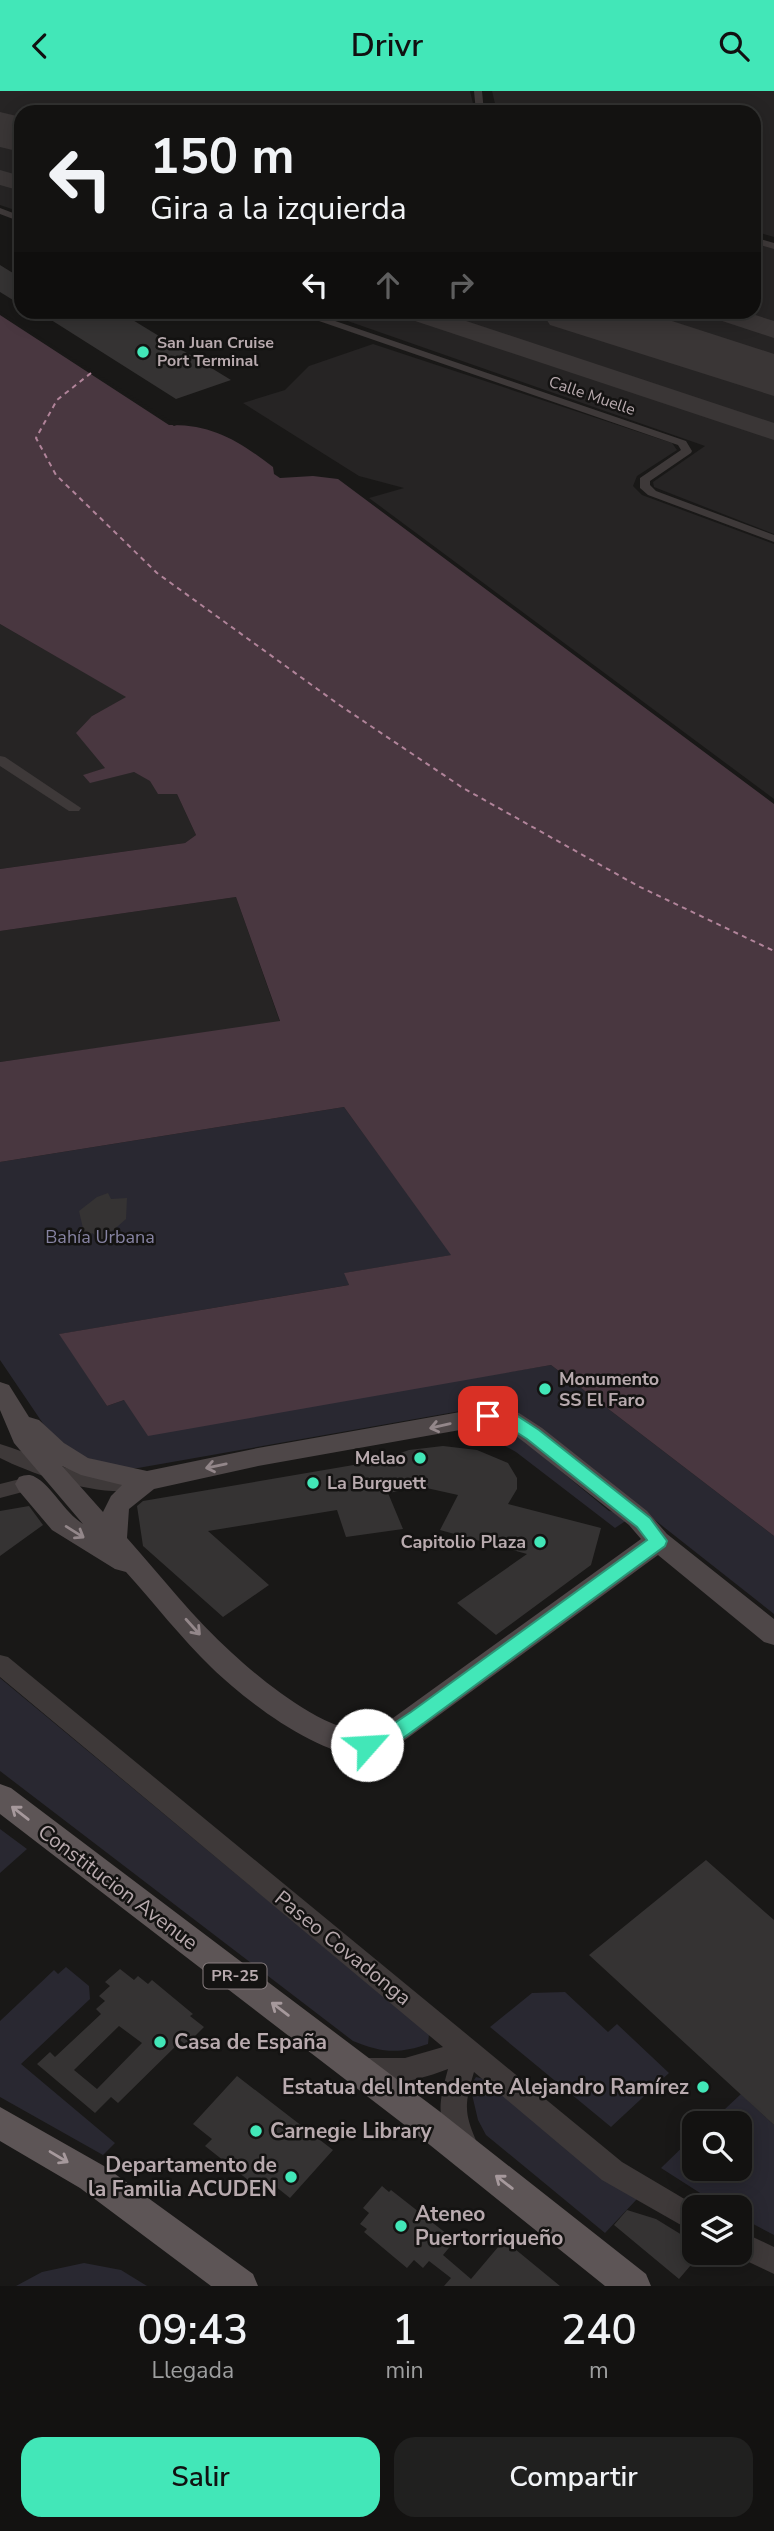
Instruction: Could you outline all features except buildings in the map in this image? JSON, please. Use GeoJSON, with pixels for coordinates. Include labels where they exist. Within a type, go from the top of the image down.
{"type":"FeatureCollection","features":[{"type":"Feature","properties":{"kind":"main road"},"geometry":{"type":"LineString","coordinates":[[0,1391],[15,1413],[67,1459],[102,1472],[147,1481],[258,1457],[488,1416],[514,1421],[644,1523],[658,1541],[774,1633]]}},
{"type":"Feature","properties":{"kind":"main road"},"geometry":{"type":"LineString","coordinates":[[15,1413],[23,1436],[50,1470],[221,1660],[253,1687],[312,1725],[356,1744],[367,1745],[384,1740],[658,1541]]}},
{"type":"Feature","properties":{"kind":"main road"},"geometry":{"type":"LineString","coordinates":[[114,1538],[115,1510],[119,1502],[147,1481]]}},
{"type":"Feature","properties":{"kind":"main road"},"geometry":{"type":"LineString","coordinates":[[28,1484],[61,1523],[147,1576]]}},
{"type":"Feature","properties":{"kind":"main road","name":"Constitucion Avenue"},"geometry":{"type":"LineString","coordinates":[[0,1797],[470,2155]]}},
{"type":"Feature","properties":{"kind":"main road"},"geometry":{"type":"LineString","coordinates":[[0,2123],[92,2177],[240,2286]]}},
{"type":"Feature","properties":{"kind":"main road","name":"PR-25"},"geometry":{"type":"LineString","coordinates":[[470,2155],[633,2286]]}},
{"type":"Feature","properties":{"kind":"street","name":"Calle Muelle"},"geometry":{"type":"LineString","coordinates":[[318,319],[682,443],[687,451],[645,480],[644,486],[652,493],[774,539]]}},
{"type":"Feature","properties":{"kind":"street"},"geometry":{"type":"LineString","coordinates":[[0,760],[74,808]]}},
{"type":"Feature","properties":{"kind":"street"},"geometry":{"type":"LineString","coordinates":[[0,1450],[26,1464],[50,1470],[118,1484],[147,1481]]}},
{"type":"Feature","properties":{"kind":"street"},"geometry":{"type":"LineString","coordinates":[[0,1450],[11,1467],[28,1484]]}},
{"type":"Feature","properties":{"kind":"street"},"geometry":{"type":"LineString","coordinates":[[0,1491],[28,1484]]}},
{"type":"Feature","properties":{"kind":"street","name":"Paseo Covadonga"},"geometry":{"type":"LineString","coordinates":[[0,1664],[612,2171],[682,2212]]}},
{"type":"Feature","properties":{"kind":"street"},"geometry":{"type":"LineString","coordinates":[[359,2070],[416,2070],[467,2050]]}},
{"type":"Feature","properties":{"kind":"street"},"geometry":{"type":"LineString","coordinates":[[467,2050],[454,2095],[453,2121],[470,2155]]}},
{"type":"Feature","properties":{"kind":"street"},"geometry":{"type":"LineString","coordinates":[[752,2250],[774,2261]]}},
{"type":"Feature","properties":{"kind":"shaded area"},"geometry":{"type":"Polygon","coordinates":[[[0,91],[470,91],[473,105],[14,105],[14,210],[0,205],[0,91]]]}},
{"type":"Feature","properties":{"kind":"shaded area"},"geometry":{"type":"Polygon","coordinates":[[[492,91],[774,91],[774,237],[761,233],[761,105],[495,105],[492,91]]]}},
{"type":"Feature","properties":{"kind":"shaded area"},"geometry":{"type":"Polygon","coordinates":[[[761,244],[774,248],[774,534],[654,487],[653,482],[705,446],[342,319],[761,319],[761,244]]]}},
{"type":"Feature","properties":{"kind":"shaded area"},"geometry":{"type":"Polygon","coordinates":[[[0,315],[169,425],[199,427],[224,436],[273,467],[274,474],[280,478],[313,476],[338,479],[774,804],[774,1536],[551,1365],[148,1436],[124,1400],[107,1406],[59,1334],[349,1285],[344,1273],[451,1255],[344,1107],[0,1162],[0,1062],[280,1021],[236,897],[0,931],[0,869],[185,843],[196,835],[177,794],[158,794],[150,781],[134,772],[90,783],[83,775],[105,768],[76,733],[92,716],[126,697],[0,624],[0,315]]]}},
{"type":"Feature","properties":{"kind":"shaded area"},"geometry":{"type":"Polygon","coordinates":[[[373,344],[672,443],[677,450],[637,476],[633,486],[642,495],[774,544],[774,799],[369,498],[404,488],[359,476],[243,403],[285,390],[309,366],[373,344]]]}},
{"type":"Feature","properties":{"kind":"shaded area"},"geometry":{"type":"Polygon","coordinates":[[[0,624],[127,697],[92,716],[106,768],[84,775],[134,772],[177,794],[196,835],[185,843],[0,869],[0,624]]]}},
{"type":"Feature","properties":{"kind":"shaded area"},"geometry":{"type":"Polygon","coordinates":[[[236,897],[280,1022],[0,1062],[0,931],[236,897]]]}},
{"type":"Feature","properties":{"kind":"green space","name":"Bahía Urbana"},"geometry":{"type":"Polygon","coordinates":[[[344,1107],[452,1255],[345,1273],[349,1285],[60,1334],[107,1406],[124,1400],[477,1377],[551,1365],[774,1536],[774,1614],[523,1416],[511,1410],[483,1407],[138,1468],[120,1468],[78,1455],[46,1428],[0,1360],[0,1162],[344,1107]]]}},
{"type":"Feature","properties":{"kind":"green space"},"geometry":{"type":"Polygon","coordinates":[[[509,1428],[609,1511],[627,1520],[615,1528],[516,1452],[498,1442],[509,1428]]]}},
{"type":"Feature","properties":{"kind":"green space"},"geometry":{"type":"Polygon","coordinates":[[[0,1678],[429,2034],[428,2044],[391,2051],[353,2041],[0,1771],[0,1678]]]}},
{"type":"Feature","properties":{"kind":"green space"},"geometry":{"type":"Polygon","coordinates":[[[0,1829],[27,1849],[0,1873],[0,1829]]]}},
{"type":"Feature","properties":{"kind":"green space"},"geometry":{"type":"Polygon","coordinates":[[[66,1967],[89,1986],[90,1999],[21,2064],[115,2143],[103,2155],[0,2097],[0,2021],[54,1970],[58,1974],[66,1967]]]}},
{"type":"Feature","properties":{"kind":"green space"},"geometry":{"type":"Polygon","coordinates":[[[565,1992],[608,2032],[617,2024],[669,2073],[611,2127],[490,2027],[532,1993],[565,1992]]]}},
{"type":"Feature","properties":{"kind":"green space"},"geometry":{"type":"Polygon","coordinates":[[[476,2077],[484,2079],[637,2199],[605,2233],[486,2135],[478,2120],[470,2086],[476,2077]]]}},
{"type":"Feature","properties":{"kind":"green space"},"geometry":{"type":"Polygon","coordinates":[[[741,2094],[774,2125],[774,2235],[752,2223],[752,2195],[703,2195],[661,2168],[682,2148],[682,2181],[752,2181],[752,2111],[725,2109],[741,2094]]]}},
{"type":"Feature","properties":{"kind":"green space"},"geometry":{"type":"Polygon","coordinates":[[[84,2263],[121,2270],[147,2286],[16,2286],[42,2272],[84,2263]]]}},
{"type":"Feature","properties":{"kind":"pier"},"geometry":{"type":"Polygon","coordinates":[[[0,311],[171,421],[190,420],[174,426],[0,311]]]}},
{"type":"Feature","properties":{"kind":"ferry route"},"geometry":{"type":"LineString","coordinates":[[91,373],[57,400],[36,438],[56,475],[157,573],[338,704],[463,788],[638,886],[774,951]]}},
{"type":"Feature","properties":{"kind":"taxiway"},"geometry":{"type":"LineString","coordinates":[[0,177],[14,182]]}},
{"type":"Feature","properties":{"kind":"taxiway"},"geometry":{"type":"LineString","coordinates":[[433,319],[774,432]]}},
{"type":"Feature","properties":{"kind":"taxiway"},"geometry":{"type":"LineString","coordinates":[[740,319],[774,330]]}},
{"type":"Feature","properties":{"kind":"runway"},"geometry":{"type":"LineString","coordinates":[[0,129],[14,133]]}},
{"type":"Feature","properties":{"kind":"runway"},"geometry":{"type":"LineString","coordinates":[[598,319],[774,376]]}},
{"type":"Feature","properties":{"kind":"place","name":"San Juan Cruise Port Terminal"},"geometry":{"type":"Point","coordinates":[143,352]}},
{"type":"Feature","properties":{"kind":"place","name":"Monumento SS El Faro"},"geometry":{"type":"Point","coordinates":[545,1389]}},
{"type":"Feature","properties":{"kind":"place","name":"Melao"},"geometry":{"type":"Point","coordinates":[420,1458]}},
{"type":"Feature","properties":{"kind":"place","name":"La Burguett"},"geometry":{"type":"Point","coordinates":[313,1483]}},
{"type":"Feature","properties":{"kind":"place","name":"Capitolio Plaza"},"geometry":{"type":"Point","coordinates":[540,1542]}},
{"type":"Feature","properties":{"kind":"place","name":"Casa de España"},"geometry":{"type":"Point","coordinates":[160,2042]}},
{"type":"Feature","properties":{"kind":"place","name":"Estatua del Intendente Alejandro Ramírez"},"geometry":{"type":"Point","coordinates":[703,2087]}},
{"type":"Feature","properties":{"kind":"place","name":"Carnegie Library"},"geometry":{"type":"Point","coordinates":[256,2131]}},
{"type":"Feature","properties":{"kind":"place","name":"Departamento de la Familia ACUDEN"},"geometry":{"type":"Point","coordinates":[291,2177]}},
{"type":"Feature","properties":{"kind":"place","name":"Ateneo Puertorriqueño"},"geometry":{"type":"Point","coordinates":[401,2226]}},
{"type":"Feature","properties":{"kind":"route"},"geometry":{"type":"LineString","coordinates":[[367,1745],[384,1740],[417,1717],[658,1541],[644,1523],[533,1434],[510,1419],[488,1416]]}}]}
